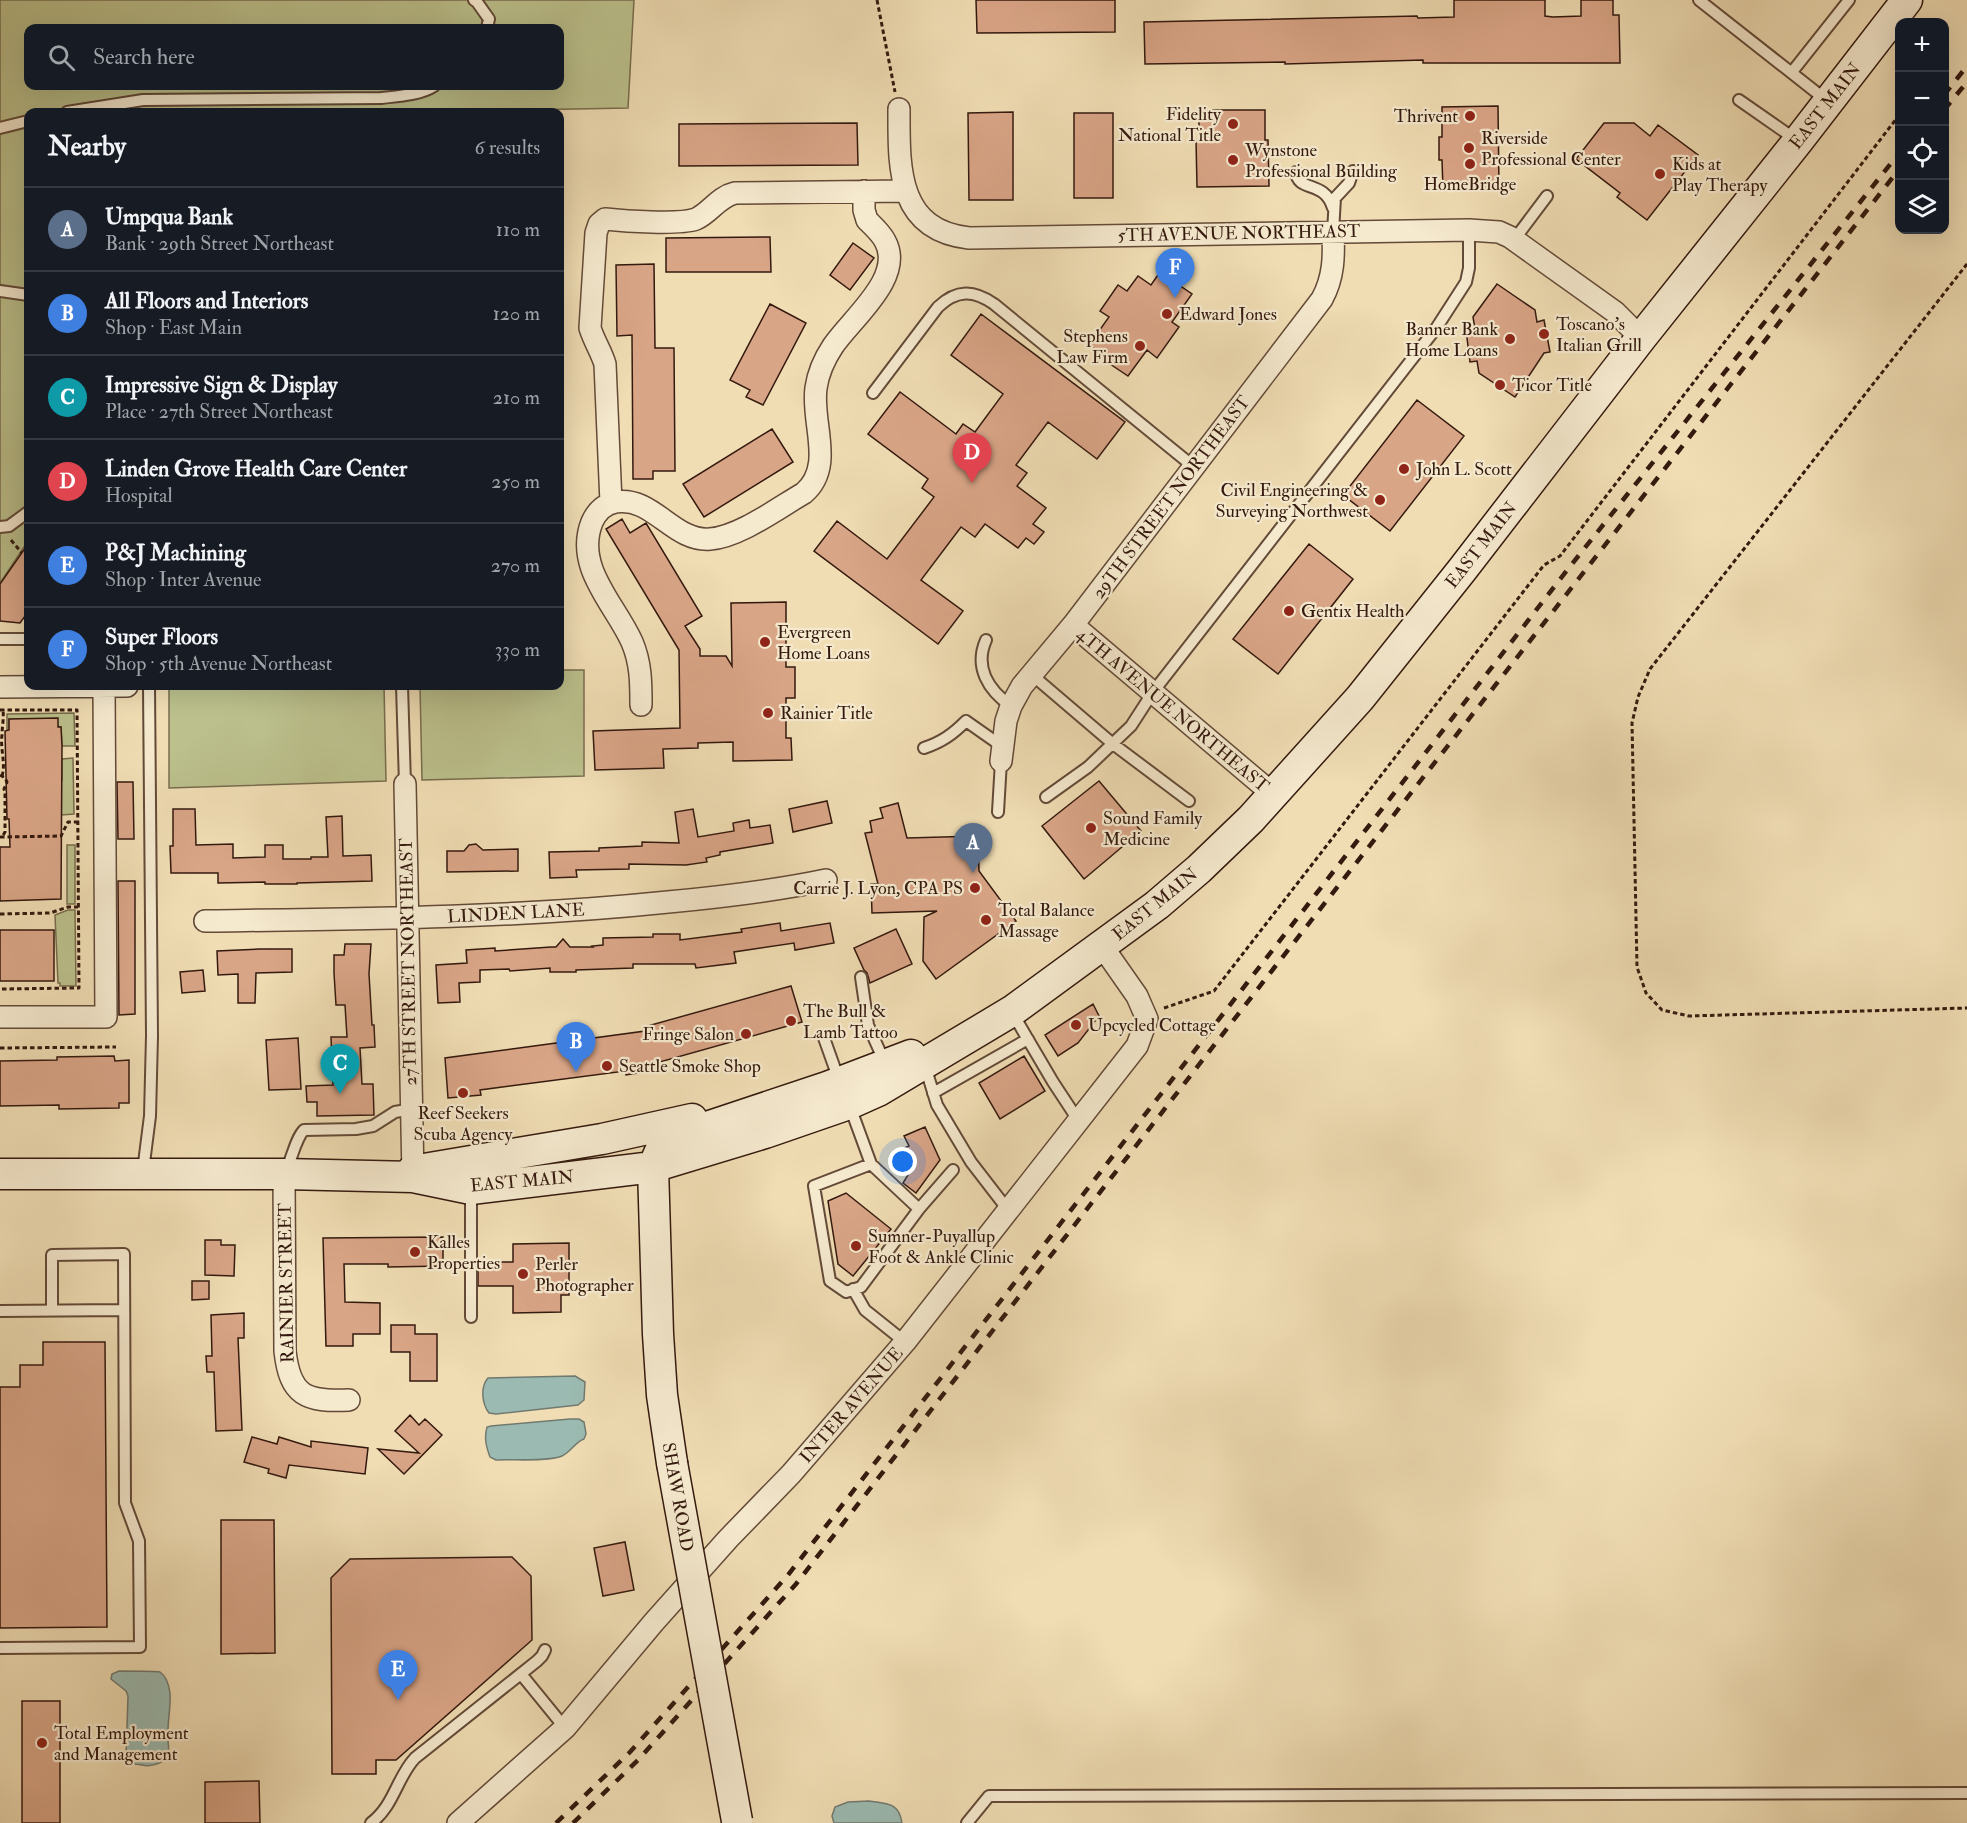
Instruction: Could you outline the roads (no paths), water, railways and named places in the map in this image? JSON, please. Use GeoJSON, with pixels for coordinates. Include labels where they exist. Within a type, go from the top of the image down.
{"type":"FeatureCollection","features":[{"type":"Feature","properties":{"kind":"main road","name":"EAST MAIN"},"geometry":{"type":"LineString","coordinates":[[0,1174],[413,1174],[495,1156],[602,1139],[679,1121],[839,1091],[878,1091],[1000,1018],[1157,905],[1199,869],[1274,795],[1367,689],[1462,570],[1907,0]]}},
{"type":"Feature","properties":{"kind":"main road","name":"EAST MAIN"},"geometry":{"type":"LineString","coordinates":[[653,1167],[661,1149],[671,1139],[839,1091],[885,1065],[1000,1018]]}},
{"type":"Feature","properties":{"kind":"main road","name":"EAST MAIN"},"geometry":{"type":"LineString","coordinates":[[495,1156],[619,1154],[644,1161],[653,1167]]}},
{"type":"Feature","properties":{"kind":"main road","name":"EAST MAIN"},"geometry":{"type":"LineString","coordinates":[[413,1174],[471,1189],[653,1167]]}},
{"type":"Feature","properties":{"kind":"main road","name":"SHAW ROAD"},"geometry":{"type":"LineString","coordinates":[[653,1167],[662,1395],[672,1463],[737,1822]]}},
{"type":"Feature","properties":{"kind":"street","name":"5TH AVENUE NORTHEAST"},"geometry":{"type":"LineString","coordinates":[[899,109],[899,160],[905,191],[910,202],[930,225],[949,234],[969,238],[1469,230],[1498,232],[1514,240],[1615,312],[1641,338]]}},
{"type":"Feature","properties":{"kind":"street"},"geometry":{"type":"LineString","coordinates":[[641,705],[640,668],[632,643],[594,574],[588,556],[588,538],[593,520],[602,507],[611,503],[630,502],[646,507],[688,535],[709,540],[736,532],[804,493],[810,487],[815,480],[819,466],[816,391],[818,380],[833,346],[884,282],[889,269],[888,249],[885,241],[865,216],[864,191]]}},
{"type":"Feature","properties":{"kind":"street"},"geometry":{"type":"LineString","coordinates":[[611,503],[605,363],[590,328],[596,233],[599,224],[605,219],[692,220],[724,197],[735,193],[905,191]]}},
{"type":"Feature","properties":{"kind":"street","name":"29TH STREET NORTHEAST"},"geometry":{"type":"LineString","coordinates":[[1002,754],[1011,706],[1022,686],[1073,625],[1322,299],[1328,289],[1332,274],[1334,232]]}},
{"type":"Feature","properties":{"kind":"street","name":"4TH AVENUE NORTHEAST"},"geometry":{"type":"LineString","coordinates":[[1073,625],[1274,795]]}},
{"type":"Feature","properties":{"kind":"street"},"geometry":{"type":"LineString","coordinates":[[0,687],[24,687]]}},
{"type":"Feature","properties":{"kind":"street"},"geometry":{"type":"LineString","coordinates":[[0,1017],[106,1017],[104,690]]}},
{"type":"Feature","properties":{"kind":"street","name":"27TH STREET NORTHEAST"},"geometry":{"type":"LineString","coordinates":[[405,784],[413,1174]]}},
{"type":"Feature","properties":{"kind":"street","name":"LINDEN LANE"},"geometry":{"type":"LineString","coordinates":[[205,921],[407,918],[602,909],[705,898],[826,880]]}},
{"type":"Feature","properties":{"kind":"street","name":"INTER AVENUE"},"geometry":{"type":"LineString","coordinates":[[458,1823],[565,1728],[654,1622],[728,1539],[791,1474],[905,1342],[1137,1046],[1147,1019],[1137,996],[1102,946]]}},
{"type":"Feature","properties":{"kind":"street","name":"RAINIER STREET"},"geometry":{"type":"LineString","coordinates":[[284,1174],[285,1351],[289,1374],[297,1389],[311,1399],[349,1400]]}},
{"type":"Feature","properties":{"kind":"lane"},"geometry":{"type":"LineString","coordinates":[[474,0],[489,19],[488,24]]}},
{"type":"Feature","properties":{"kind":"lane"},"geometry":{"type":"LineString","coordinates":[[1699,0],[1828,101]]}},
{"type":"Feature","properties":{"kind":"lane"},"geometry":{"type":"LineString","coordinates":[[1792,72],[1849,0]]}},
{"type":"Feature","properties":{"kind":"lane"},"geometry":{"type":"LineString","coordinates":[[92,108],[143,100],[381,98],[423,90]]}},
{"type":"Feature","properties":{"kind":"lane"},"geometry":{"type":"LineString","coordinates":[[1739,100],[1798,141]]}},
{"type":"Feature","properties":{"kind":"lane"},"geometry":{"type":"LineString","coordinates":[[0,128],[24,122]]}},
{"type":"Feature","properties":{"kind":"lane"},"geometry":{"type":"LineString","coordinates":[[1334,232],[1335,198],[1349,183],[1353,171]]}},
{"type":"Feature","properties":{"kind":"lane"},"geometry":{"type":"LineString","coordinates":[[1296,172],[1300,182],[1325,193],[1333,208]]}},
{"type":"Feature","properties":{"kind":"lane"},"geometry":{"type":"LineString","coordinates":[[1514,240],[1547,196]]}},
{"type":"Feature","properties":{"kind":"lane"},"geometry":{"type":"LineString","coordinates":[[1046,797],[1088,767],[1131,726],[1154,692],[1437,327],[1466,282],[1469,268],[1469,230]]}},
{"type":"Feature","properties":{"kind":"lane"},"geometry":{"type":"LineString","coordinates":[[0,291],[24,294]]}},
{"type":"Feature","properties":{"kind":"lane"},"geometry":{"type":"LineString","coordinates":[[873,393],[938,307],[953,297],[975,294],[994,304],[1194,466]]}},
{"type":"Feature","properties":{"kind":"lane"},"geometry":{"type":"LineString","coordinates":[[0,527],[9,526],[24,515]]}},
{"type":"Feature","properties":{"kind":"lane"},"geometry":{"type":"LineString","coordinates":[[0,639],[24,639]]}},
{"type":"Feature","properties":{"kind":"lane"},"geometry":{"type":"LineString","coordinates":[[986,640],[982,653],[983,670],[987,681],[993,692],[1011,706]]}},
{"type":"Feature","properties":{"kind":"lane"},"geometry":{"type":"LineString","coordinates":[[1031,674],[1113,744],[1189,801]]}},
{"type":"Feature","properties":{"kind":"lane"},"geometry":{"type":"LineString","coordinates":[[143,1174],[150,1116],[152,1036],[149,690]]}},
{"type":"Feature","properties":{"kind":"lane"},"geometry":{"type":"LineString","coordinates":[[402,690],[405,784]]}},
{"type":"Feature","properties":{"kind":"lane"},"geometry":{"type":"LineString","coordinates":[[924,748],[952,735],[966,721],[1002,754],[998,812]]}},
{"type":"Feature","properties":{"kind":"lane"},"geometry":{"type":"LineString","coordinates":[[861,977],[868,1025],[885,1065]]}},
{"type":"Feature","properties":{"kind":"lane"},"geometry":{"type":"LineString","coordinates":[[1000,1018],[1028,1040],[1078,1120]]}},
{"type":"Feature","properties":{"kind":"lane"},"geometry":{"type":"LineString","coordinates":[[824,1038],[839,1091],[871,1164],[920,1209]]}},
{"type":"Feature","properties":{"kind":"lane"},"geometry":{"type":"LineString","coordinates":[[933,1093],[1028,1040]]}},
{"type":"Feature","properties":{"kind":"lane"},"geometry":{"type":"LineString","coordinates":[[925,1063],[937,1106],[971,1162],[1008,1210]]}},
{"type":"Feature","properties":{"kind":"lane"},"geometry":{"type":"LineString","coordinates":[[284,1174],[300,1134],[304,1130],[356,1129],[374,1126],[395,1113],[412,1109]]}},
{"type":"Feature","properties":{"kind":"lane"},"geometry":{"type":"LineString","coordinates":[[871,1164],[814,1186],[830,1281],[846,1292],[861,1287],[920,1209],[953,1170]]}},
{"type":"Feature","properties":{"kind":"lane"},"geometry":{"type":"LineString","coordinates":[[471,1189],[471,1317]]}},
{"type":"Feature","properties":{"kind":"lane"},"geometry":{"type":"LineString","coordinates":[[0,1648],[140,1647],[139,1541],[125,1503],[124,1254],[52,1255],[52,1311]]}},
{"type":"Feature","properties":{"kind":"lane"},"geometry":{"type":"LineString","coordinates":[[853,1290],[865,1310],[905,1342]]}},
{"type":"Feature","properties":{"kind":"lane"},"geometry":{"type":"LineString","coordinates":[[0,1311],[124,1310]]}},
{"type":"Feature","properties":{"kind":"lane"},"geometry":{"type":"LineString","coordinates":[[371,1823],[387,1807],[408,1766],[415,1758],[521,1674],[542,1656],[545,1650]]}},
{"type":"Feature","properties":{"kind":"lane"},"geometry":{"type":"LineString","coordinates":[[521,1674],[565,1728]]}},
{"type":"Feature","properties":{"kind":"lane"},"geometry":{"type":"LineString","coordinates":[[967,1823],[989,1796],[1967,1793]]}},
{"type":"Feature","properties":{"kind":"water"},"geometry":{"type":"Polygon","coordinates":[[[575,1376],[585,1382],[584,1400],[578,1405],[496,1414],[489,1413],[485,1405],[483,1391],[488,1378],[575,1376]]]}},
{"type":"Feature","properties":{"kind":"water"},"geometry":{"type":"Polygon","coordinates":[[[579,1419],[584,1422],[586,1434],[584,1439],[562,1456],[530,1460],[496,1460],[490,1457],[486,1442],[487,1427],[579,1419]]]}},
{"type":"Feature","properties":{"kind":"water"},"geometry":{"type":"Polygon","coordinates":[[[119,1671],[160,1672],[167,1681],[170,1690],[168,1753],[167,1757],[159,1763],[149,1766],[131,1763],[126,1758],[128,1696],[126,1691],[111,1679],[112,1674],[119,1671]]]}},
{"type":"Feature","properties":{"kind":"water"},"geometry":{"type":"Polygon","coordinates":[[[869,1801],[891,1805],[898,1811],[902,1823],[834,1823],[832,1816],[835,1807],[848,1802],[869,1801]]]}},
{"type":"Feature","properties":{"kind":"railway"},"geometry":{"type":"LineString","coordinates":[[1949,89],[1967,66]]}},
{"type":"Feature","properties":{"kind":"railway"},"geometry":{"type":"LineString","coordinates":[[1949,104],[1967,82]]}},
{"type":"Feature","properties":{"kind":"railway"},"geometry":{"type":"LineString","coordinates":[[556,1823],[630,1752],[788,1575],[1568,569],[1895,158]]}},
{"type":"Feature","properties":{"kind":"railway"},"geometry":{"type":"LineString","coordinates":[[573,1823],[638,1760],[796,1584],[1895,174]]}},
{"type":"Feature","properties":{"kind":"place","name":"Thrivent"},"geometry":{"type":"Point","coordinates":[1470,116]}},
{"type":"Feature","properties":{"kind":"place","name":"Fidelity National Title"},"geometry":{"type":"Point","coordinates":[1233,124]}},
{"type":"Feature","properties":{"kind":"place","name":"Riverside Professional Center"},"geometry":{"type":"Point","coordinates":[1469,148]}},
{"type":"Feature","properties":{"kind":"place","name":"Wynstone Professional Building"},"geometry":{"type":"Point","coordinates":[1233,160]}},
{"type":"Feature","properties":{"kind":"place","name":"HomeBridge"},"geometry":{"type":"Point","coordinates":[1470,164]}},
{"type":"Feature","properties":{"kind":"place","name":"Kids at Play Therapy"},"geometry":{"type":"Point","coordinates":[1660,174]}},
{"type":"Feature","properties":{"kind":"place","name":"Super Floors"},"geometry":{"type":"Point","coordinates":[1175,298]}},
{"type":"Feature","properties":{"kind":"place","name":"Edward Jones"},"geometry":{"type":"Point","coordinates":[1167,314]}},
{"type":"Feature","properties":{"kind":"place","name":"Toscano's Italian Grill"},"geometry":{"type":"Point","coordinates":[1544,334]}},
{"type":"Feature","properties":{"kind":"place","name":"Banner Bank Home Loans"},"geometry":{"type":"Point","coordinates":[1510,339]}},
{"type":"Feature","properties":{"kind":"place","name":"Stephens Law Firm"},"geometry":{"type":"Point","coordinates":[1140,346]}},
{"type":"Feature","properties":{"kind":"place","name":"Ticor Title"},"geometry":{"type":"Point","coordinates":[1500,385]}},
{"type":"Feature","properties":{"kind":"place","name":"John L. Scott"},"geometry":{"type":"Point","coordinates":[1404,469]}},
{"type":"Feature","properties":{"kind":"place","name":"Linden Grove Health Care Center"},"geometry":{"type":"Point","coordinates":[972,483]}},
{"type":"Feature","properties":{"kind":"place","name":"Civil Engineering & Surveying Northwest"},"geometry":{"type":"Point","coordinates":[1380,500]}},
{"type":"Feature","properties":{"kind":"place","name":"Gentix Health"},"geometry":{"type":"Point","coordinates":[1289,611]}},
{"type":"Feature","properties":{"kind":"place","name":"Evergreen Home Loans"},"geometry":{"type":"Point","coordinates":[765,642]}},
{"type":"Feature","properties":{"kind":"place","name":"Rainier Title"},"geometry":{"type":"Point","coordinates":[768,713]}},
{"type":"Feature","properties":{"kind":"place","name":"Sound Family Medicine"},"geometry":{"type":"Point","coordinates":[1091,828]}},
{"type":"Feature","properties":{"kind":"place","name":"Umpqua Bank"},"geometry":{"type":"Point","coordinates":[973,873]}},
{"type":"Feature","properties":{"kind":"place","name":"Carrie J. Lyon, CPA PS"},"geometry":{"type":"Point","coordinates":[975,888]}},
{"type":"Feature","properties":{"kind":"place","name":"Total Balance Massage"},"geometry":{"type":"Point","coordinates":[986,920]}},
{"type":"Feature","properties":{"kind":"place","name":"The Bull & Lamb Tattoo"},"geometry":{"type":"Point","coordinates":[791,1021]}},
{"type":"Feature","properties":{"kind":"place","name":"Upcycled Cottage"},"geometry":{"type":"Point","coordinates":[1076,1025]}},
{"type":"Feature","properties":{"kind":"place","name":"Fringe Salon"},"geometry":{"type":"Point","coordinates":[746,1034]}},
{"type":"Feature","properties":{"kind":"place","name":"Seattle Smoke Shop"},"geometry":{"type":"Point","coordinates":[607,1066]}},
{"type":"Feature","properties":{"kind":"place","name":"All Floors and Interiors"},"geometry":{"type":"Point","coordinates":[576,1072]}},
{"type":"Feature","properties":{"kind":"place","name":"Reef Seekers Scuba Agency"},"geometry":{"type":"Point","coordinates":[463,1093]}},
{"type":"Feature","properties":{"kind":"place","name":"Impressive Sign & Display"},"geometry":{"type":"Point","coordinates":[340,1094]}},
{"type":"Feature","properties":{"kind":"place","name":"Sumner-Puyallup Foot & Ankle Clinic"},"geometry":{"type":"Point","coordinates":[856,1246]}},
{"type":"Feature","properties":{"kind":"place","name":"Kalles Properties"},"geometry":{"type":"Point","coordinates":[415,1252]}},
{"type":"Feature","properties":{"kind":"place","name":"Perler Photographer"},"geometry":{"type":"Point","coordinates":[523,1274]}},
{"type":"Feature","properties":{"kind":"place","name":"P&J Machining"},"geometry":{"type":"Point","coordinates":[398,1700]}},
{"type":"Feature","properties":{"kind":"place","name":"Total Employment and Management"},"geometry":{"type":"Point","coordinates":[42,1743]}}]}
